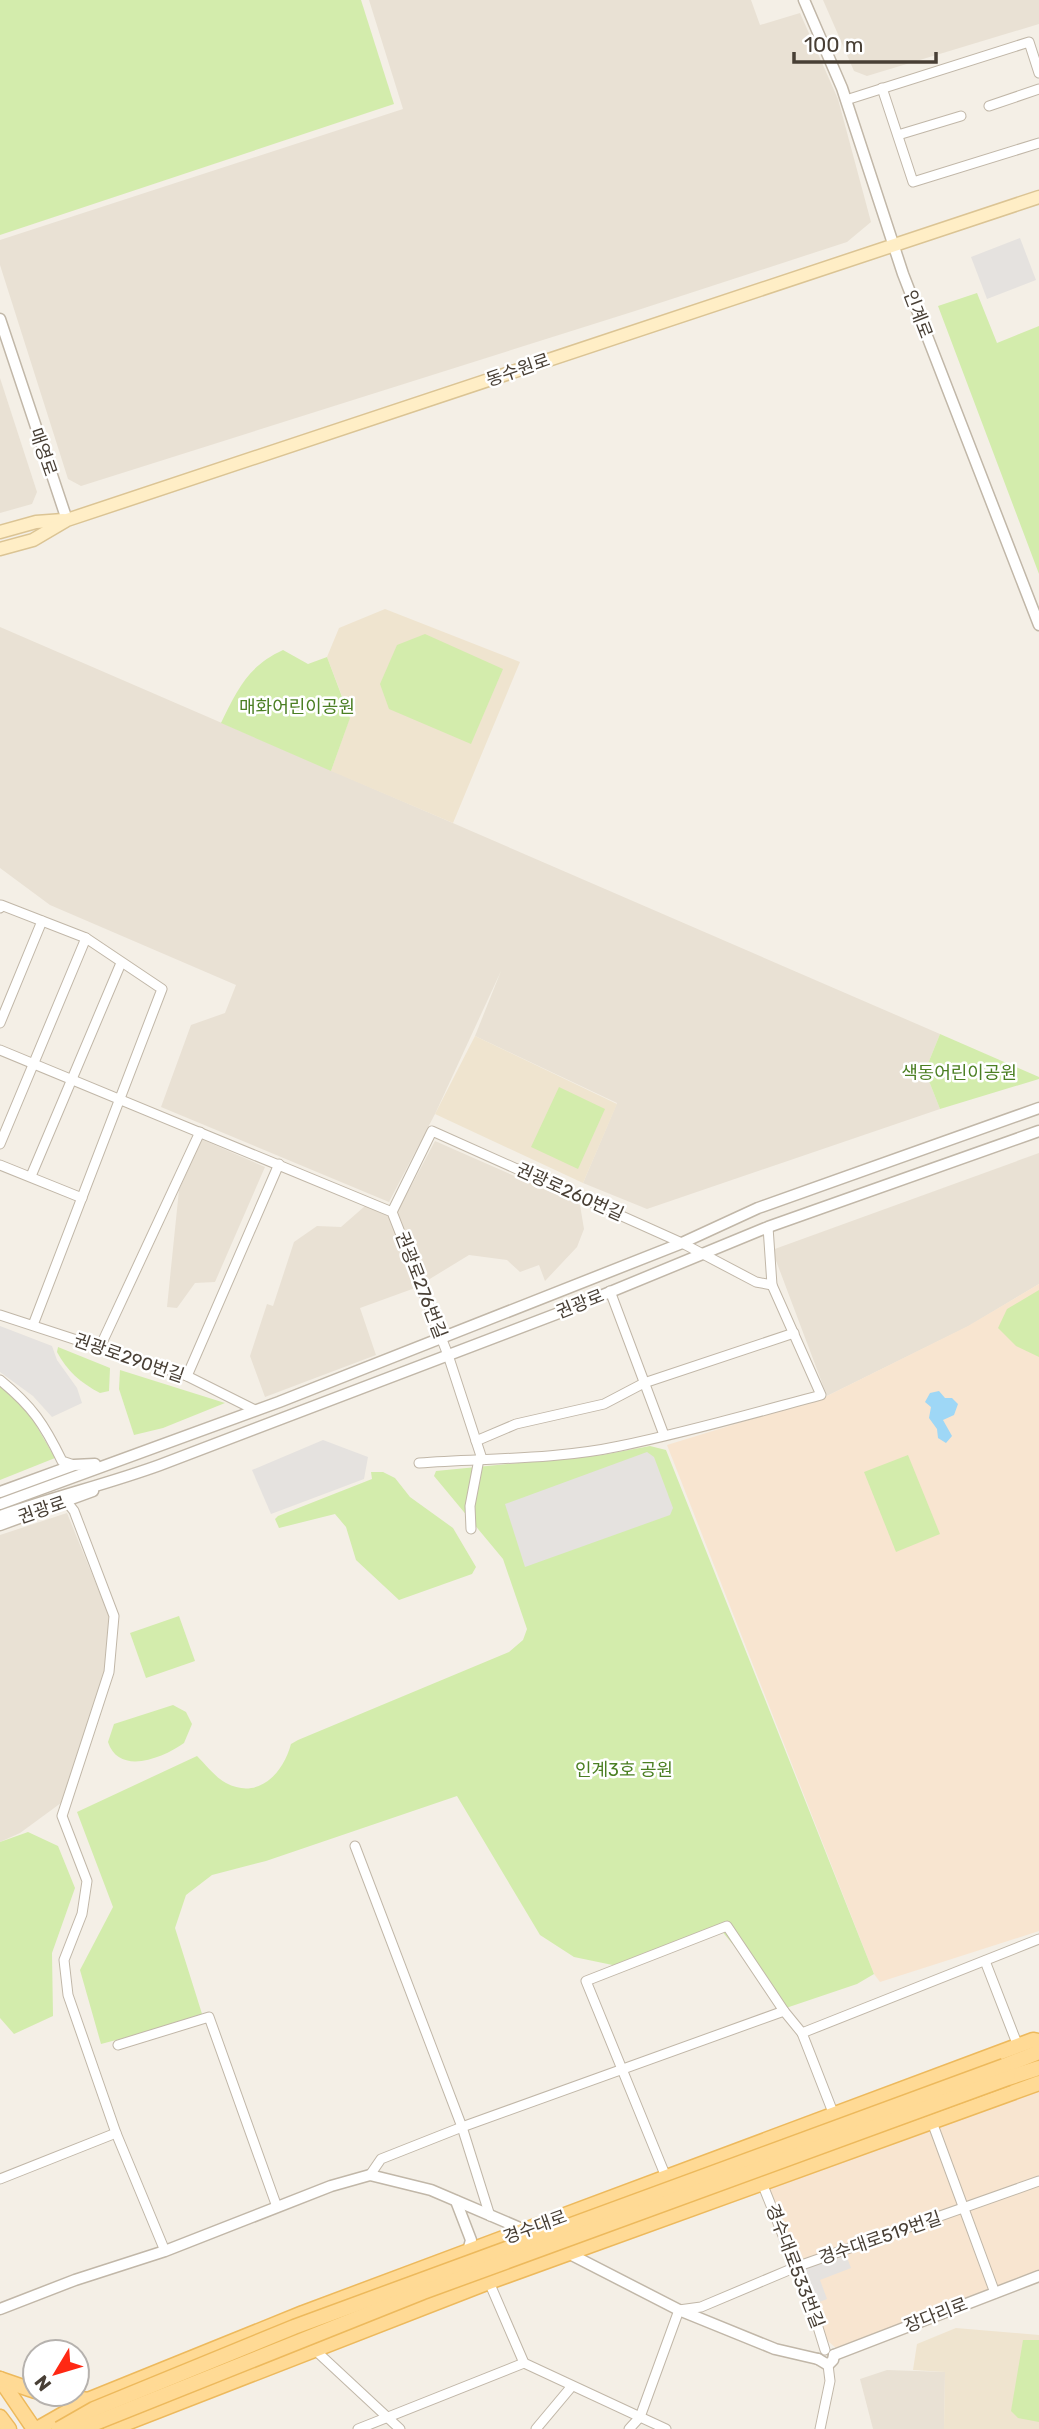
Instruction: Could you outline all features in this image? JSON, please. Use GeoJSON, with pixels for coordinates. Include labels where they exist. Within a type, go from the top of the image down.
{"type":"FeatureCollection","features":[{"type":"Feature","properties":{"kind":"main road","name":"동수원로"},"geometry":{"type":"LineString","coordinates":[[0,549],[33,540],[67,520],[1039,197]]}},
{"type":"Feature","properties":{"kind":"main road"},"geometry":{"type":"LineString","coordinates":[[0,532],[36,522],[67,520]]}},
{"type":"Feature","properties":{"kind":"main road","name":"경수대로"},"geometry":{"type":"LineString","coordinates":[[91,2399],[303,2313],[1018,2046],[1039,2041]]}},
{"type":"Feature","properties":{"kind":"main road"},"geometry":{"type":"LineString","coordinates":[[80,2429],[423,2292],[1006,2072],[1039,2052]]}},
{"type":"Feature","properties":{"kind":"main road"},"geometry":{"type":"LineString","coordinates":[[59,2429],[94,2409],[294,2327],[1006,2072],[1039,2068]]}},
{"type":"Feature","properties":{"kind":"main road","name":"경수대로"},"geometry":{"type":"LineString","coordinates":[[111,2429],[489,2282],[1039,2083]]}},
{"type":"Feature","properties":{"kind":"main road"},"geometry":{"type":"LineString","coordinates":[[0,2379],[21,2386]]}},
{"type":"Feature","properties":{"kind":"main road"},"geometry":{"type":"LineString","coordinates":[[0,2379],[35,2429]]}},
{"type":"Feature","properties":{"kind":"main road","name":"경수대로"},"geometry":{"type":"LineString","coordinates":[[35,2429],[73,2408]]}},
{"type":"Feature","properties":{"kind":"main road"},"geometry":{"type":"LineString","coordinates":[[0,2417],[9,2429]]}},
{"type":"Feature","properties":{"kind":"street","name":"인계로"},"geometry":{"type":"LineString","coordinates":[[804,0],[846,100],[893,245],[1038,618]]}},
{"type":"Feature","properties":{"kind":"street"},"geometry":{"type":"LineString","coordinates":[[846,100],[1029,42],[1039,73]]}},
{"type":"Feature","properties":{"kind":"street"},"geometry":{"type":"LineString","coordinates":[[883,88],[913,182],[1039,143]]}},
{"type":"Feature","properties":{"kind":"street"},"geometry":{"type":"LineString","coordinates":[[989,106],[1039,89]]}},
{"type":"Feature","properties":{"kind":"street"},"geometry":{"type":"LineString","coordinates":[[898,135],[961,116]]}},
{"type":"Feature","properties":{"kind":"street","name":"매영로"},"geometry":{"type":"LineString","coordinates":[[0,319],[67,520]]}},
{"type":"Feature","properties":{"kind":"street"},"geometry":{"type":"LineString","coordinates":[[0,908],[1,905],[86,938],[162,989],[117,1099],[33,1325]]}},
{"type":"Feature","properties":{"kind":"street"},"geometry":{"type":"LineString","coordinates":[[0,1023],[42,921]]}},
{"type":"Feature","properties":{"kind":"street"},"geometry":{"type":"LineString","coordinates":[[0,1144],[86,938]]}},
{"type":"Feature","properties":{"kind":"street"},"geometry":{"type":"LineString","coordinates":[[31,1177],[121,963]]}},
{"type":"Feature","properties":{"kind":"street","name":"권광로276번길"},"geometry":{"type":"LineString","coordinates":[[0,1050],[392,1212],[441,1337],[480,1459]]}},
{"type":"Feature","properties":{"kind":"street","name":"권광로"},"geometry":{"type":"LineString","coordinates":[[32,1499],[108,1462],[255,1410],[682,1243],[758,1208],[1039,1108]]}},
{"type":"Feature","properties":{"kind":"street","name":"권광로260번길"},"geometry":{"type":"LineString","coordinates":[[392,1212],[432,1131],[706,1254],[737,1273],[772,1285]]}},
{"type":"Feature","properties":{"kind":"street","name":"권광로"},"geometry":{"type":"LineString","coordinates":[[0,1525],[67,1502],[122,1478],[610,1292],[768,1227],[1039,1131]]}},
{"type":"Feature","properties":{"kind":"street"},"geometry":{"type":"LineString","coordinates":[[100,1347],[200,1132]]}},
{"type":"Feature","properties":{"kind":"street"},"geometry":{"type":"LineString","coordinates":[[187,1376],[279,1164]]}},
{"type":"Feature","properties":{"kind":"street"},"geometry":{"type":"LineString","coordinates":[[0,1165],[82,1198]]}},
{"type":"Feature","properties":{"kind":"street"},"geometry":{"type":"LineString","coordinates":[[419,1462],[579,1452],[620,1446],[709,1428],[821,1395],[772,1285],[768,1227]]}},
{"type":"Feature","properties":{"kind":"street"},"geometry":{"type":"LineString","coordinates":[[610,1292],[664,1435]]}},
{"type":"Feature","properties":{"kind":"street","name":"권광로290번길"},"geometry":{"type":"LineString","coordinates":[[0,1315],[187,1376],[255,1410]]}},
{"type":"Feature","properties":{"kind":"street"},"geometry":{"type":"LineString","coordinates":[[476,1441],[516,1424],[604,1404],[644,1383],[794,1333]]}},
{"type":"Feature","properties":{"kind":"street"},"geometry":{"type":"LineString","coordinates":[[0,1380],[29,1404],[45,1425],[62,1461],[74,1465]]}},
{"type":"Feature","properties":{"kind":"street"},"geometry":{"type":"LineString","coordinates":[[471,1530],[470,1506],[480,1459]]}},
{"type":"Feature","properties":{"kind":"street","name":"권광로"},"geometry":{"type":"LineString","coordinates":[[0,1492],[74,1465],[108,1462]]}},
{"type":"Feature","properties":{"kind":"street","name":"권광로"},"geometry":{"type":"LineString","coordinates":[[32,1499],[122,1478]]}},
{"type":"Feature","properties":{"kind":"street"},"geometry":{"type":"LineString","coordinates":[[0,1504],[32,1499]]}},
{"type":"Feature","properties":{"kind":"street"},"geometry":{"type":"LineString","coordinates":[[0,1516],[32,1499]]}},
{"type":"Feature","properties":{"kind":"street"},"geometry":{"type":"LineString","coordinates":[[67,1502],[74,1511],[114,1616],[109,1672],[62,1816],[87,1881],[82,1914],[64,1960],[68,1995],[116,2133],[165,2251]]}},
{"type":"Feature","properties":{"kind":"street"},"geometry":{"type":"LineString","coordinates":[[355,1846],[462,2127],[490,2216]]}},
{"type":"Feature","properties":{"kind":"street"},"geometry":{"type":"LineString","coordinates":[[666,2178],[620,2071],[586,1981],[727,1926],[802,2034],[834,2115]]}},
{"type":"Feature","properties":{"kind":"street"},"geometry":{"type":"LineString","coordinates":[[802,2034],[1039,1939]]}},
{"type":"Feature","properties":{"kind":"street"},"geometry":{"type":"LineString","coordinates":[[985,1961],[1018,2046]]}},
{"type":"Feature","properties":{"kind":"street"},"geometry":{"type":"LineString","coordinates":[[370,2175],[381,2160],[462,2127],[784,2011]]}},
{"type":"Feature","properties":{"kind":"street"},"geometry":{"type":"LineString","coordinates":[[118,2045],[209,2017],[277,2207]]}},
{"type":"Feature","properties":{"kind":"street","name":"경수대로519번길"},"geometry":{"type":"LineString","coordinates":[[932,2122],[995,2293]]}},
{"type":"Feature","properties":{"kind":"street"},"geometry":{"type":"LineString","coordinates":[[0,2179],[116,2133]]}},
{"type":"Feature","properties":{"kind":"street"},"geometry":{"type":"LineString","coordinates":[[0,2309],[75,2280],[165,2251],[331,2186],[370,2175],[431,2190],[526,2230],[679,2310],[775,2349],[826,2357],[830,2381],[820,2429]]}},
{"type":"Feature","properties":{"kind":"street"},"geometry":{"type":"LineString","coordinates":[[964,2209],[1039,2181]]}},
{"type":"Feature","properties":{"kind":"street","name":"경수대로533번길"},"geometry":{"type":"LineString","coordinates":[[762,2183],[796,2267],[826,2357]]}},
{"type":"Feature","properties":{"kind":"street"},"geometry":{"type":"LineString","coordinates":[[456,2201],[471,2240],[468,2251]]}},
{"type":"Feature","properties":{"kind":"street","name":"경수대로519번길"},"geometry":{"type":"LineString","coordinates":[[796,2267],[964,2209]]}},
{"type":"Feature","properties":{"kind":"street"},"geometry":{"type":"LineString","coordinates":[[679,2310],[701,2307],[796,2267]]}},
{"type":"Feature","properties":{"kind":"street","name":"장다리로"},"geometry":{"type":"LineString","coordinates":[[826,2357],[1039,2276]]}},
{"type":"Feature","properties":{"kind":"street"},"geometry":{"type":"LineString","coordinates":[[489,2282],[524,2363],[666,2429]]}},
{"type":"Feature","properties":{"kind":"street"},"geometry":{"type":"LineString","coordinates":[[629,2429],[640,2417],[679,2310]]}},
{"type":"Feature","properties":{"kind":"street"},"geometry":{"type":"LineString","coordinates":[[315,2350],[400,2429]]}},
{"type":"Feature","properties":{"kind":"street"},"geometry":{"type":"LineString","coordinates":[[358,2429],[375,2425],[524,2363]]}},
{"type":"Feature","properties":{"kind":"street"},"geometry":{"type":"LineString","coordinates":[[536,2429],[572,2386]]}},
{"type":"Feature","properties":{"kind":"shaded area"},"geometry":{"type":"Polygon","coordinates":[[[369,0],[751,0],[760,25],[800,13],[838,99],[871,222],[847,242],[635,311],[81,486],[68,479],[0,265],[0,240],[403,109],[369,0]]]}},
{"type":"Feature","properties":{"kind":"shaded area"},"geometry":{"type":"Polygon","coordinates":[[[823,0],[1039,0],[1039,24],[867,76],[854,71],[823,0]]]}},
{"type":"Feature","properties":{"kind":"shaded area"},"geometry":{"type":"Polygon","coordinates":[[[1020,238],[1036,280],[987,299],[971,257],[1020,238]]]}},
{"type":"Feature","properties":{"kind":"shaded area"},"geometry":{"type":"Polygon","coordinates":[[[0,378],[37,492],[32,504],[0,513],[0,378]]]}},
{"type":"Feature","properties":{"kind":"shaded area"},"geometry":{"type":"Polygon","coordinates":[[[385,609],[520,662],[453,823],[331,771],[350,717],[327,657],[339,628],[385,609]]]}},
{"type":"Feature","properties":{"kind":"shaded area"},"geometry":{"type":"Polygon","coordinates":[[[0,627],[940,1034],[925,1071],[940,1109],[647,1209],[583,1183],[617,1103],[475,1036],[501,971],[435,1114],[389,1202],[161,1107],[191,1025],[225,1013],[236,985],[50,905],[0,868],[0,627]]]}},
{"type":"Feature","properties":{"kind":"shaded area"},"geometry":{"type":"Polygon","coordinates":[[[475,1036],[617,1104],[583,1183],[435,1114],[475,1036]]]}},
{"type":"Feature","properties":{"kind":"shaded area"},"geometry":{"type":"Polygon","coordinates":[[[201,1139],[265,1167],[215,1282],[195,1283],[177,1308],[167,1307],[179,1190],[201,1139]]]}},
{"type":"Feature","properties":{"kind":"shaded area"},"geometry":{"type":"Polygon","coordinates":[[[435,1141],[580,1205],[584,1229],[577,1247],[545,1281],[539,1265],[520,1272],[507,1260],[469,1255],[415,1288],[360,1308],[376,1355],[265,1397],[250,1356],[267,1304],[273,1306],[294,1242],[317,1226],[341,1227],[365,1206],[388,1216],[398,1211],[435,1141]]]}},
{"type":"Feature","properties":{"kind":"shaded area"},"geometry":{"type":"Polygon","coordinates":[[[1039,1153],[1039,1284],[969,1326],[827,1396],[772,1250],[1039,1153]]]}},
{"type":"Feature","properties":{"kind":"shaded area"},"geometry":{"type":"Polygon","coordinates":[[[1039,1284],[1039,1931],[880,1982],[874,1974],[667,1445],[827,1396],[968,1326],[1039,1284]]]}},
{"type":"Feature","properties":{"kind":"shaded area"},"geometry":{"type":"Polygon","coordinates":[[[0,1326],[52,1346],[57,1360],[77,1388],[82,1403],[52,1417],[33,1396],[0,1372],[0,1326]]]}},
{"type":"Feature","properties":{"kind":"shaded area"},"geometry":{"type":"Polygon","coordinates":[[[323,1440],[368,1457],[364,1479],[271,1514],[252,1470],[323,1440]]]}},
{"type":"Feature","properties":{"kind":"shaded area"},"geometry":{"type":"Polygon","coordinates":[[[647,1452],[654,1457],[673,1508],[670,1515],[525,1567],[505,1504],[647,1452]]]}},
{"type":"Feature","properties":{"kind":"shaded area"},"geometry":{"type":"Polygon","coordinates":[[[67,1513],[109,1616],[109,1672],[65,1800],[20,1833],[0,1842],[0,1535],[67,1513]]]}},
{"type":"Feature","properties":{"kind":"shaded area"},"geometry":{"type":"Polygon","coordinates":[[[1039,2083],[1039,2272],[837,2349],[828,2341],[768,2187],[1039,2083]]]}},
{"type":"Feature","properties":{"kind":"shaded area"},"geometry":{"type":"Polygon","coordinates":[[[845,2252],[851,2268],[820,2280],[827,2299],[812,2305],[799,2270],[845,2252]]]}},
{"type":"Feature","properties":{"kind":"shaded area"},"geometry":{"type":"Polygon","coordinates":[[[956,2328],[1039,2335],[1039,2429],[944,2429],[945,2372],[913,2370],[917,2344],[956,2328]]]}},
{"type":"Feature","properties":{"kind":"shaded area"},"geometry":{"type":"Polygon","coordinates":[[[887,2370],[945,2372],[944,2429],[873,2429],[860,2379],[887,2370]]]}},
{"type":"Feature","properties":{"kind":"green space"},"geometry":{"type":"Polygon","coordinates":[[[0,0],[361,0],[394,104],[0,235],[0,0]]]}},
{"type":"Feature","properties":{"kind":"green space"},"geometry":{"type":"Polygon","coordinates":[[[977,293],[997,343],[1039,326],[1039,574],[938,306],[977,293]]]}},
{"type":"Feature","properties":{"kind":"green space"},"geometry":{"type":"Polygon","coordinates":[[[425,634],[503,669],[471,744],[389,709],[380,684],[397,645],[425,634]]]}},
{"type":"Feature","properties":{"kind":"green space","name":"매화어린이공원"},"geometry":{"type":"Polygon","coordinates":[[[283,650],[308,664],[327,657],[350,718],[331,771],[221,723],[238,690],[252,671],[283,650]]]}},
{"type":"Feature","properties":{"kind":"green space","name":"색동어린이공원"},"geometry":{"type":"Polygon","coordinates":[[[940,1034],[1039,1079],[940,1109],[925,1071],[940,1034]]]}},
{"type":"Feature","properties":{"kind":"green space"},"geometry":{"type":"Polygon","coordinates":[[[559,1087],[605,1109],[578,1169],[531,1147],[559,1087]]]}},
{"type":"Feature","properties":{"kind":"green space"},"geometry":{"type":"Polygon","coordinates":[[[1039,1290],[1039,1357],[1016,1346],[998,1328],[1007,1309],[1039,1290]]]}},
{"type":"Feature","properties":{"kind":"green space"},"geometry":{"type":"Polygon","coordinates":[[[58,1347],[110,1368],[109,1391],[100,1393],[75,1376],[61,1359],[57,1352],[58,1347]]]}},
{"type":"Feature","properties":{"kind":"green space"},"geometry":{"type":"Polygon","coordinates":[[[120,1370],[225,1403],[163,1428],[134,1435],[119,1389],[120,1370]]]}},
{"type":"Feature","properties":{"kind":"green space"},"geometry":{"type":"Polygon","coordinates":[[[0,1386],[29,1413],[55,1458],[0,1480],[0,1386]]]}},
{"type":"Feature","properties":{"kind":"green space","name":"인계3호 공원"},"geometry":{"type":"Polygon","coordinates":[[[650,1446],[666,1450],[874,1974],[857,1984],[786,2008],[720,1929],[627,1968],[574,1957],[540,1935],[457,1796],[266,1861],[212,1875],[186,1895],[175,1928],[203,2017],[101,2044],[80,1970],[113,1907],[77,1812],[197,1756],[226,1783],[249,1788],[259,1786],[275,1774],[291,1744],[298,1740],[509,1652],[523,1640],[527,1629],[503,1559],[434,1476],[436,1471],[602,1455],[650,1446]]]}},
{"type":"Feature","properties":{"kind":"green space"},"geometry":{"type":"Polygon","coordinates":[[[908,1455],[940,1534],[896,1552],[864,1472],[908,1455]]]}},
{"type":"Feature","properties":{"kind":"green space"},"geometry":{"type":"Polygon","coordinates":[[[371,1472],[383,1472],[395,1478],[410,1497],[453,1528],[476,1567],[472,1574],[399,1600],[356,1560],[346,1527],[335,1514],[279,1528],[275,1519],[278,1516],[372,1479],[371,1472]]]}},
{"type":"Feature","properties":{"kind":"green space"},"geometry":{"type":"Polygon","coordinates":[[[179,1616],[195,1661],[146,1678],[130,1633],[179,1616]]]}},
{"type":"Feature","properties":{"kind":"green space"},"geometry":{"type":"Polygon","coordinates":[[[173,1705],[186,1712],[192,1724],[184,1743],[165,1754],[142,1761],[122,1759],[114,1752],[108,1742],[114,1724],[173,1705]]]}},
{"type":"Feature","properties":{"kind":"green space"},"geometry":{"type":"Polygon","coordinates":[[[28,1832],[58,1846],[75,1888],[52,1953],[53,2016],[14,2034],[0,2018],[0,1842],[28,1832]]]}},
{"type":"Feature","properties":{"kind":"green space"},"geometry":{"type":"Polygon","coordinates":[[[1023,2340],[1039,2340],[1039,2422],[1018,2418],[1011,2411],[1023,2340]]]}},
{"type":"Feature","properties":{"kind":"water"},"geometry":{"type":"Polygon","coordinates":[[[939,1391],[945,1398],[952,1398],[958,1404],[954,1415],[943,1420],[952,1436],[946,1443],[938,1438],[937,1429],[929,1418],[931,1407],[925,1402],[930,1393],[939,1391]]]}}]}
